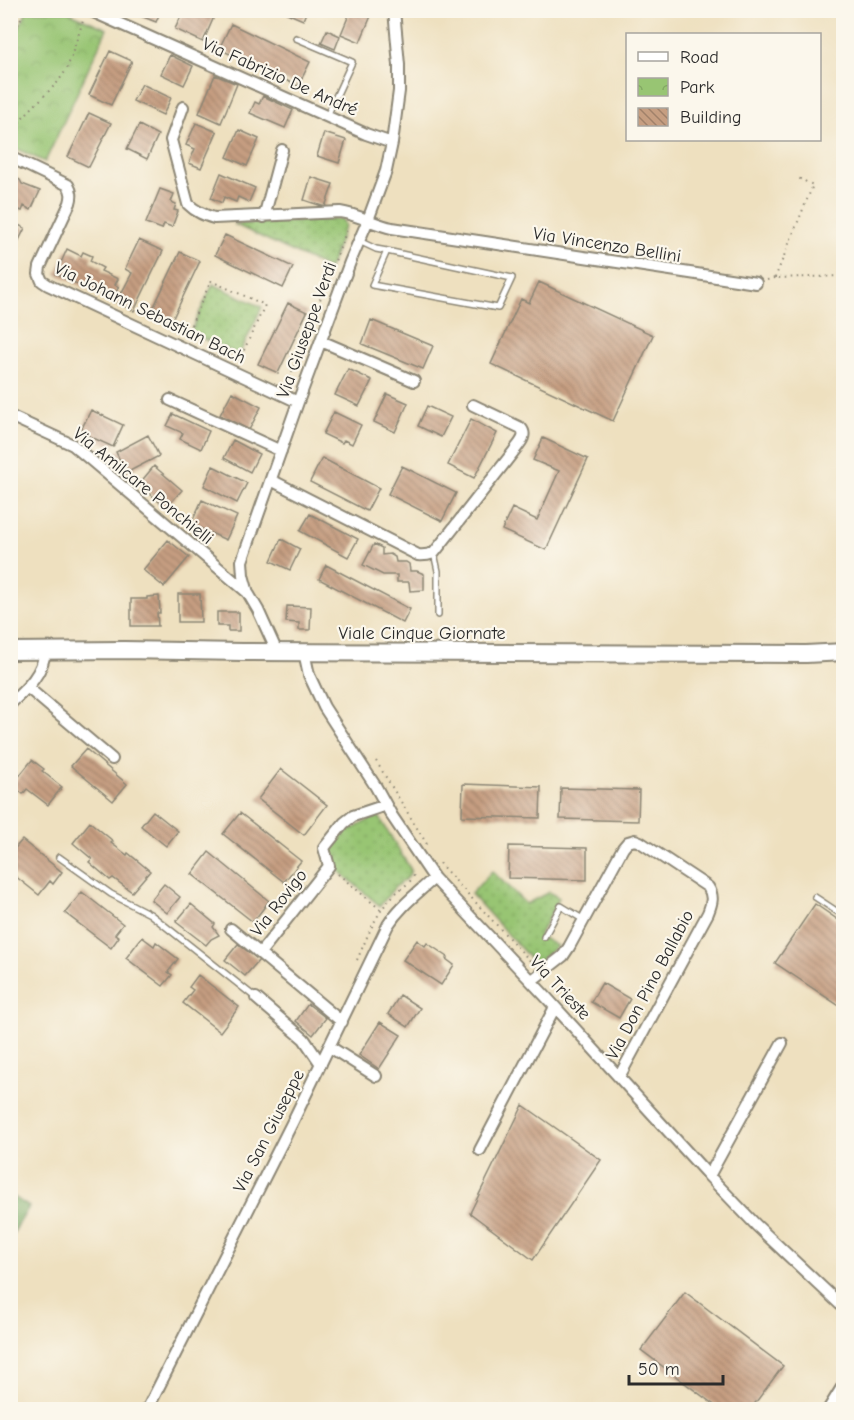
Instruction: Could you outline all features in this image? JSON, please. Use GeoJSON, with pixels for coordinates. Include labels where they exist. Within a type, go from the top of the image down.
{"type":"FeatureCollection","features":[{"type":"Feature","properties":{"kind":"main road","name":"Viale Cinque Giornate"},"geometry":{"type":"LineString","coordinates":[[10,651],[840,653]]}},
{"type":"Feature","properties":{"kind":"street","name":"Via Giuseppe Verdi"},"geometry":{"type":"LineString","coordinates":[[277,652],[248,593],[242,561],[298,402],[386,171],[399,91],[394,10]]}},
{"type":"Feature","properties":{"kind":"street","name":"Via Fabrizio De André"},"geometry":{"type":"LineString","coordinates":[[90,11],[366,134],[392,143]]}},
{"type":"Feature","properties":{"kind":"street","name":"Via Vincenzo Bellini"},"geometry":{"type":"LineString","coordinates":[[183,107],[171,140],[188,204],[194,210],[214,218],[340,212],[353,214],[375,224],[392,228],[756,283]]}},
{"type":"Feature","properties":{"kind":"street"},"geometry":{"type":"LineString","coordinates":[[264,217],[282,150]]}},
{"type":"Feature","properties":{"kind":"street","name":"Via Johann Sebastian Bach"},"geometry":{"type":"LineString","coordinates":[[10,157],[68,185],[71,190],[70,204],[40,267],[39,274],[42,281],[298,402]]}},
{"type":"Feature","properties":{"kind":"street"},"geometry":{"type":"LineString","coordinates":[[321,341],[414,381]]}},
{"type":"Feature","properties":{"kind":"street"},"geometry":{"type":"LineString","coordinates":[[170,400],[281,452]]}},
{"type":"Feature","properties":{"kind":"street"},"geometry":{"type":"LineString","coordinates":[[271,480],[418,555],[434,553],[524,435],[521,428],[473,405]]}},
{"type":"Feature","properties":{"kind":"street","name":"Via Amilcare Ponchielli"},"geometry":{"type":"LineString","coordinates":[[10,416],[73,445],[248,593]]}},
{"type":"Feature","properties":{"kind":"street"},"geometry":{"type":"LineString","coordinates":[[10,704],[39,672],[45,651]]}},
{"type":"Feature","properties":{"kind":"street","name":"Via Trieste"},"geometry":{"type":"LineString","coordinates":[[304,652],[309,675],[324,707],[434,878],[709,1176],[756,1225],[843,1308]]}},
{"type":"Feature","properties":{"kind":"street"},"geometry":{"type":"LineString","coordinates":[[27,687],[112,759]]}},
{"type":"Feature","properties":{"kind":"street","name":"Via Rovigo"},"geometry":{"type":"LineString","coordinates":[[260,953],[329,866],[324,848],[344,823],[353,816],[386,805]]}},
{"type":"Feature","properties":{"kind":"street","name":"Via Don Pino Ballabio"},"geometry":{"type":"LineString","coordinates":[[531,981],[563,956],[628,842],[635,840],[640,842],[708,887],[712,896],[708,913],[619,1077]]}},
{"type":"Feature","properties":{"kind":"street","name":"Via San Giuseppe"},"geometry":{"type":"LineString","coordinates":[[147,1410],[330,1047],[392,918],[408,900],[434,878]]}},
{"type":"Feature","properties":{"kind":"street"},"geometry":{"type":"LineString","coordinates":[[231,929],[342,1022]]}},
{"type":"Feature","properties":{"kind":"street"},"geometry":{"type":"LineString","coordinates":[[256,998],[300,1035],[321,1064]]}},
{"type":"Feature","properties":{"kind":"street"},"geometry":{"type":"LineString","coordinates":[[480,1150],[555,1007]]}},
{"type":"Feature","properties":{"kind":"street"},"geometry":{"type":"LineString","coordinates":[[709,1176],[782,1043]]}},
{"type":"Feature","properties":{"kind":"street"},"geometry":{"type":"LineString","coordinates":[[330,1047],[376,1076]]}},
{"type":"Feature","properties":{"kind":"street"},"geometry":{"type":"LineString","coordinates":[[828,1410],[843,1384]]}},
{"type":"Feature","properties":{"kind":"lane"},"geometry":{"type":"LineString","coordinates":[[296,38],[352,62],[327,116]]}},
{"type":"Feature","properties":{"kind":"lane"},"geometry":{"type":"LineString","coordinates":[[359,241],[376,249],[387,251],[512,278],[498,308],[372,285],[387,251]]}},
{"type":"Feature","properties":{"kind":"lane"},"geometry":{"type":"LineString","coordinates":[[434,553],[438,571],[438,615]]}},
{"type":"Feature","properties":{"kind":"lane"},"geometry":{"type":"LineString","coordinates":[[59,857],[111,894],[150,914],[256,998]]}},
{"type":"Feature","properties":{"kind":"lane"},"geometry":{"type":"LineString","coordinates":[[814,897],[843,916]]}},
{"type":"Feature","properties":{"kind":"lane"},"geometry":{"type":"LineString","coordinates":[[544,937],[561,906],[584,920]]}},
{"type":"Feature","properties":{"kind":"path"},"geometry":{"type":"LineString","coordinates":[[10,41],[25,10]]}},
{"type":"Feature","properties":{"kind":"path"},"geometry":{"type":"LineString","coordinates":[[12,145],[17,126],[23,117],[57,83],[67,69],[84,19],[90,11]]}},
{"type":"Feature","properties":{"kind":"path"},"geometry":{"type":"LineString","coordinates":[[775,278],[813,185],[796,177]]}},
{"type":"Feature","properties":{"kind":"path"},"geometry":{"type":"LineString","coordinates":[[267,387],[272,382],[285,385],[289,380],[348,228],[348,222],[340,212]]}},
{"type":"Feature","properties":{"kind":"path"},"geometry":{"type":"LineString","coordinates":[[756,283],[775,278],[843,276]]}},
{"type":"Feature","properties":{"kind":"path"},"geometry":{"type":"LineString","coordinates":[[181,347],[211,281],[265,305],[234,372]]}},
{"type":"Feature","properties":{"kind":"path"},"geometry":{"type":"LineString","coordinates":[[376,761],[430,849]]}},
{"type":"Feature","properties":{"kind":"path"},"geometry":{"type":"LineString","coordinates":[[436,859],[541,973]]}},
{"type":"Feature","properties":{"kind":"path"},"geometry":{"type":"LineString","coordinates":[[329,866],[381,910]]}},
{"type":"Feature","properties":{"kind":"path"},"geometry":{"type":"LineString","coordinates":[[356,962],[381,910],[394,894],[413,879],[415,866]]}},
{"type":"Feature","properties":{"kind":"green space"},"geometry":{"type":"Polygon","coordinates":[[[27,11],[66,11],[107,29],[45,162],[11,146],[11,46],[27,11]]]}},
{"type":"Feature","properties":{"kind":"green space"},"geometry":{"type":"Polygon","coordinates":[[[342,219],[345,225],[329,269],[234,224],[342,219]]]}},
{"type":"Feature","properties":{"kind":"green space"},"geometry":{"type":"Polygon","coordinates":[[[213,284],[262,307],[239,355],[190,333],[213,284]]]}},
{"type":"Feature","properties":{"kind":"green space"},"geometry":{"type":"Polygon","coordinates":[[[378,815],[411,870],[408,877],[394,888],[380,906],[332,865],[327,849],[342,830],[349,831],[378,815]]]}},
{"type":"Feature","properties":{"kind":"green space"},"geometry":{"type":"Polygon","coordinates":[[[492,871],[526,904],[549,892],[559,898],[539,936],[557,946],[535,964],[471,894],[492,871]]]}},
{"type":"Feature","properties":{"kind":"green space"},"geometry":{"type":"Polygon","coordinates":[[[11,1195],[29,1207],[11,1237],[11,1195]]]}},
{"type":"Feature","properties":{"kind":"building"},"geometry":{"type":"Polygon","coordinates":[[[138,10],[161,10],[156,22],[136,14],[138,10]]]}},
{"type":"Feature","properties":{"kind":"building"},"geometry":{"type":"Polygon","coordinates":[[[184,10],[217,10],[203,42],[175,29],[184,10]]]}},
{"type":"Feature","properties":{"kind":"building"},"geometry":{"type":"Polygon","coordinates":[[[280,10],[307,10],[303,20],[280,10]]]}},
{"type":"Feature","properties":{"kind":"building"},"geometry":{"type":"Polygon","coordinates":[[[351,10],[358,10],[371,16],[360,42],[341,34],[351,10]]]}},
{"type":"Feature","properties":{"kind":"building"},"geometry":{"type":"Polygon","coordinates":[[[231,24],[310,62],[298,86],[219,49],[231,24]]]}},
{"type":"Feature","properties":{"kind":"building"},"geometry":{"type":"Polygon","coordinates":[[[327,30],[340,36],[335,49],[321,43],[327,30]]]}},
{"type":"Feature","properties":{"kind":"building"},"geometry":{"type":"Polygon","coordinates":[[[110,51],[132,61],[111,105],[89,95],[110,51]]]}},
{"type":"Feature","properties":{"kind":"building"},"geometry":{"type":"Polygon","coordinates":[[[170,55],[193,66],[184,85],[161,74],[170,55]]]}},
{"type":"Feature","properties":{"kind":"building"},"geometry":{"type":"Polygon","coordinates":[[[215,75],[237,84],[221,123],[199,113],[215,75]]]}},
{"type":"Feature","properties":{"kind":"building"},"geometry":{"type":"Polygon","coordinates":[[[142,84],[171,98],[163,115],[133,101],[142,84]]]}},
{"type":"Feature","properties":{"kind":"building"},"geometry":{"type":"Polygon","coordinates":[[[263,96],[293,110],[285,128],[250,113],[255,102],[259,104],[263,96]]]}},
{"type":"Feature","properties":{"kind":"building"},"geometry":{"type":"Polygon","coordinates":[[[89,113],[111,123],[89,167],[68,157],[89,113]]]}},
{"type":"Feature","properties":{"kind":"building"},"geometry":{"type":"Polygon","coordinates":[[[196,123],[217,132],[201,168],[189,163],[195,149],[186,145],[196,123]]]}},
{"type":"Feature","properties":{"kind":"building"},"geometry":{"type":"Polygon","coordinates":[[[139,125],[158,135],[147,159],[127,149],[139,125]]]}},
{"type":"Feature","properties":{"kind":"building"},"geometry":{"type":"Polygon","coordinates":[[[239,130],[259,139],[247,166],[227,157],[239,130]]]}},
{"type":"Feature","properties":{"kind":"building"},"geometry":{"type":"Polygon","coordinates":[[[324,133],[346,140],[339,163],[317,156],[324,133]]]}},
{"type":"Feature","properties":{"kind":"building"},"geometry":{"type":"Polygon","coordinates":[[[221,173],[255,188],[249,202],[238,197],[236,202],[224,197],[222,203],[211,198],[221,173]]]}},
{"type":"Feature","properties":{"kind":"building"},"geometry":{"type":"Polygon","coordinates":[[[10,175],[20,180],[22,184],[40,191],[31,210],[24,206],[22,211],[14,208],[10,215],[10,175]]]}},
{"type":"Feature","properties":{"kind":"building"},"geometry":{"type":"Polygon","coordinates":[[[311,177],[333,184],[325,207],[304,200],[311,177]]]}},
{"type":"Feature","properties":{"kind":"building"},"geometry":{"type":"Polygon","coordinates":[[[160,189],[174,194],[171,202],[176,204],[174,210],[178,211],[172,227],[164,224],[162,229],[146,223],[160,189]]]}},
{"type":"Feature","properties":{"kind":"building"},"geometry":{"type":"Polygon","coordinates":[[[10,216],[18,219],[16,224],[25,228],[16,246],[10,243],[10,216]]]}},
{"type":"Feature","properties":{"kind":"building"},"geometry":{"type":"Polygon","coordinates":[[[225,235],[293,267],[283,288],[215,255],[225,235]]]}},
{"type":"Feature","properties":{"kind":"building"},"geometry":{"type":"Polygon","coordinates":[[[139,240],[163,251],[134,311],[56,274],[67,249],[81,256],[83,252],[92,256],[90,261],[103,268],[101,271],[118,279],[115,285],[119,287],[116,292],[121,294],[132,273],[125,269],[139,240]]]}},
{"type":"Feature","properties":{"kind":"building"},"geometry":{"type":"Polygon","coordinates":[[[180,252],[200,261],[171,322],[151,313],[180,252]]]}},
{"type":"Feature","properties":{"kind":"building"},"geometry":{"type":"Polygon","coordinates":[[[539,282],[653,335],[613,421],[491,364],[521,299],[529,303],[539,282]]]}},
{"type":"Feature","properties":{"kind":"building"},"geometry":{"type":"Polygon","coordinates":[[[288,303],[307,312],[278,373],[258,364],[288,303]]]}},
{"type":"Feature","properties":{"kind":"building"},"geometry":{"type":"Polygon","coordinates":[[[371,320],[433,346],[423,369],[362,344],[371,320]]]}},
{"type":"Feature","properties":{"kind":"building"},"geometry":{"type":"Polygon","coordinates":[[[348,369],[372,380],[359,406],[335,395],[348,369]]]}},
{"type":"Feature","properties":{"kind":"building"},"geometry":{"type":"Polygon","coordinates":[[[232,392],[261,407],[249,430],[220,415],[232,392]]]}},
{"type":"Feature","properties":{"kind":"building"},"geometry":{"type":"Polygon","coordinates":[[[387,394],[408,403],[395,432],[374,422],[387,394]]]}},
{"type":"Feature","properties":{"kind":"building"},"geometry":{"type":"Polygon","coordinates":[[[427,406],[451,417],[441,437],[418,426],[427,406]]]}},
{"type":"Feature","properties":{"kind":"building"},"geometry":{"type":"Polygon","coordinates":[[[91,410],[123,425],[113,447],[80,432],[91,410]]]}},
{"type":"Feature","properties":{"kind":"building"},"geometry":{"type":"Polygon","coordinates":[[[334,412],[361,425],[352,444],[344,440],[342,443],[323,434],[334,412]]]}},
{"type":"Feature","properties":{"kind":"building"},"geometry":{"type":"Polygon","coordinates":[[[173,414],[209,431],[201,449],[180,439],[183,433],[167,426],[173,414]]]}},
{"type":"Feature","properties":{"kind":"building"},"geometry":{"type":"Polygon","coordinates":[[[471,419],[497,433],[474,478],[448,465],[471,419]]]}},
{"type":"Feature","properties":{"kind":"building"},"geometry":{"type":"Polygon","coordinates":[[[148,435],[159,456],[126,473],[116,452],[148,435]]]}},
{"type":"Feature","properties":{"kind":"building"},"geometry":{"type":"Polygon","coordinates":[[[543,438],[588,459],[546,550],[502,530],[512,508],[537,520],[559,471],[533,460],[543,438]]]}},
{"type":"Feature","properties":{"kind":"building"},"geometry":{"type":"Polygon","coordinates":[[[233,440],[259,454],[250,472],[224,458],[233,440]]]}},
{"type":"Feature","properties":{"kind":"building"},"geometry":{"type":"Polygon","coordinates":[[[322,458],[379,488],[367,511],[310,482],[322,458]]]}},
{"type":"Feature","properties":{"kind":"building"},"geometry":{"type":"Polygon","coordinates":[[[154,466],[182,490],[166,508],[139,484],[154,466]]]}},
{"type":"Feature","properties":{"kind":"building"},"geometry":{"type":"Polygon","coordinates":[[[213,466],[247,483],[237,503],[204,486],[213,466]]]}},
{"type":"Feature","properties":{"kind":"building"},"geometry":{"type":"Polygon","coordinates":[[[402,466],[456,493],[442,521],[388,494],[402,466]]]}},
{"type":"Feature","properties":{"kind":"building"},"geometry":{"type":"Polygon","coordinates":[[[202,500],[237,516],[226,540],[191,524],[202,500]]]}},
{"type":"Feature","properties":{"kind":"building"},"geometry":{"type":"Polygon","coordinates":[[[310,514],[358,539],[348,557],[300,531],[310,514]]]}},
{"type":"Feature","properties":{"kind":"building"},"geometry":{"type":"Polygon","coordinates":[[[281,539],[300,549],[290,570],[271,561],[281,539]]]}},
{"type":"Feature","properties":{"kind":"building"},"geometry":{"type":"Polygon","coordinates":[[[168,540],[189,557],[164,587],[143,570],[168,540]]]}},
{"type":"Feature","properties":{"kind":"building"},"geometry":{"type":"Polygon","coordinates":[[[374,544],[382,548],[382,555],[390,554],[395,557],[396,562],[409,564],[410,571],[424,574],[424,590],[410,591],[409,582],[397,582],[397,575],[383,575],[363,565],[374,544]]]}},
{"type":"Feature","properties":{"kind":"building"},"geometry":{"type":"Polygon","coordinates":[[[326,565],[410,609],[403,623],[319,579],[326,565]]]}},
{"type":"Feature","properties":{"kind":"building"},"geometry":{"type":"Polygon","coordinates":[[[178,594],[200,594],[201,622],[178,622],[178,594]]]}},
{"type":"Feature","properties":{"kind":"building"},"geometry":{"type":"Polygon","coordinates":[[[159,596],[158,626],[131,626],[131,599],[159,596]]]}},
{"type":"Feature","properties":{"kind":"building"},"geometry":{"type":"Polygon","coordinates":[[[287,606],[311,607],[310,630],[299,630],[299,623],[286,622],[287,606]]]}},
{"type":"Feature","properties":{"kind":"building"},"geometry":{"type":"Polygon","coordinates":[[[217,612],[239,612],[239,631],[228,631],[228,626],[217,626],[217,612]]]}},
{"type":"Feature","properties":{"kind":"building"},"geometry":{"type":"Polygon","coordinates":[[[86,749],[127,784],[113,801],[71,766],[86,749]]]}},
{"type":"Feature","properties":{"kind":"building"},"geometry":{"type":"Polygon","coordinates":[[[32,760],[62,787],[48,805],[27,789],[23,794],[12,785],[32,760]]]}},
{"type":"Feature","properties":{"kind":"building"},"geometry":{"type":"Polygon","coordinates":[[[281,769],[327,805],[304,835],[258,799],[281,769]]]}},
{"type":"Feature","properties":{"kind":"building"},"geometry":{"type":"Polygon","coordinates":[[[463,784],[541,787],[540,818],[462,816],[463,784]]]}},
{"type":"Feature","properties":{"kind":"building"},"geometry":{"type":"Polygon","coordinates":[[[561,788],[639,790],[638,821],[560,819],[561,788]]]}},
{"type":"Feature","properties":{"kind":"building"},"geometry":{"type":"Polygon","coordinates":[[[153,811],[178,831],[166,846],[141,826],[153,811]]]}},
{"type":"Feature","properties":{"kind":"building"},"geometry":{"type":"Polygon","coordinates":[[[240,813],[301,861],[284,882],[223,834],[240,813]]]}},
{"type":"Feature","properties":{"kind":"building"},"geometry":{"type":"Polygon","coordinates":[[[90,822],[113,841],[111,843],[150,871],[132,892],[113,878],[110,880],[89,862],[92,859],[73,843],[90,822]]]}},
{"type":"Feature","properties":{"kind":"building"},"geometry":{"type":"Polygon","coordinates":[[[22,840],[62,872],[53,884],[50,881],[39,895],[10,872],[10,854],[22,840]]]}},
{"type":"Feature","properties":{"kind":"building"},"geometry":{"type":"Polygon","coordinates":[[[509,846],[587,848],[587,880],[508,878],[509,846]]]}},
{"type":"Feature","properties":{"kind":"building"},"geometry":{"type":"Polygon","coordinates":[[[209,852],[269,901],[253,922],[192,874],[209,852]]]}},
{"type":"Feature","properties":{"kind":"building"},"geometry":{"type":"Polygon","coordinates":[[[164,884],[180,897],[167,913],[151,900],[164,884]]]}},
{"type":"Feature","properties":{"kind":"building"},"geometry":{"type":"Polygon","coordinates":[[[82,892],[123,924],[115,934],[119,937],[111,948],[65,913],[82,892]]]}},
{"type":"Feature","properties":{"kind":"building"},"geometry":{"type":"Polygon","coordinates":[[[191,904],[215,924],[213,927],[219,935],[206,945],[176,922],[191,904]]]}},
{"type":"Feature","properties":{"kind":"building"},"geometry":{"type":"Polygon","coordinates":[[[815,904],[844,924],[844,1009],[775,963],[815,904]]]}},
{"type":"Feature","properties":{"kind":"building"},"geometry":{"type":"Polygon","coordinates":[[[142,937],[154,946],[156,942],[178,959],[168,972],[172,975],[163,986],[126,958],[142,937]]]}},
{"type":"Feature","properties":{"kind":"building"},"geometry":{"type":"Polygon","coordinates":[[[417,940],[425,946],[427,943],[448,957],[446,959],[454,965],[441,985],[403,960],[417,940]]]}},
{"type":"Feature","properties":{"kind":"building"},"geometry":{"type":"Polygon","coordinates":[[[238,944],[259,960],[245,976],[225,960],[238,944]]]}},
{"type":"Feature","properties":{"kind":"building"},"geometry":{"type":"Polygon","coordinates":[[[198,975],[239,1007],[220,1032],[183,1003],[193,990],[189,987],[198,975]]]}},
{"type":"Feature","properties":{"kind":"building"},"geometry":{"type":"Polygon","coordinates":[[[602,983],[630,999],[619,1018],[591,1002],[602,983]]]}},
{"type":"Feature","properties":{"kind":"building"},"geometry":{"type":"Polygon","coordinates":[[[400,995],[420,1008],[408,1027],[388,1014],[400,995]]]}},
{"type":"Feature","properties":{"kind":"building"},"geometry":{"type":"Polygon","coordinates":[[[308,1004],[326,1018],[313,1035],[296,1021],[308,1004]]]}},
{"type":"Feature","properties":{"kind":"building"},"geometry":{"type":"Polygon","coordinates":[[[380,1022],[401,1035],[379,1069],[359,1055],[380,1022]]]}},
{"type":"Feature","properties":{"kind":"building"},"geometry":{"type":"Polygon","coordinates":[[[523,1105],[601,1160],[533,1260],[470,1213],[523,1105]]]}},
{"type":"Feature","properties":{"kind":"building"},"geometry":{"type":"Polygon","coordinates":[[[685,1292],[783,1366],[750,1410],[721,1410],[641,1350],[685,1292]]]}}]}
